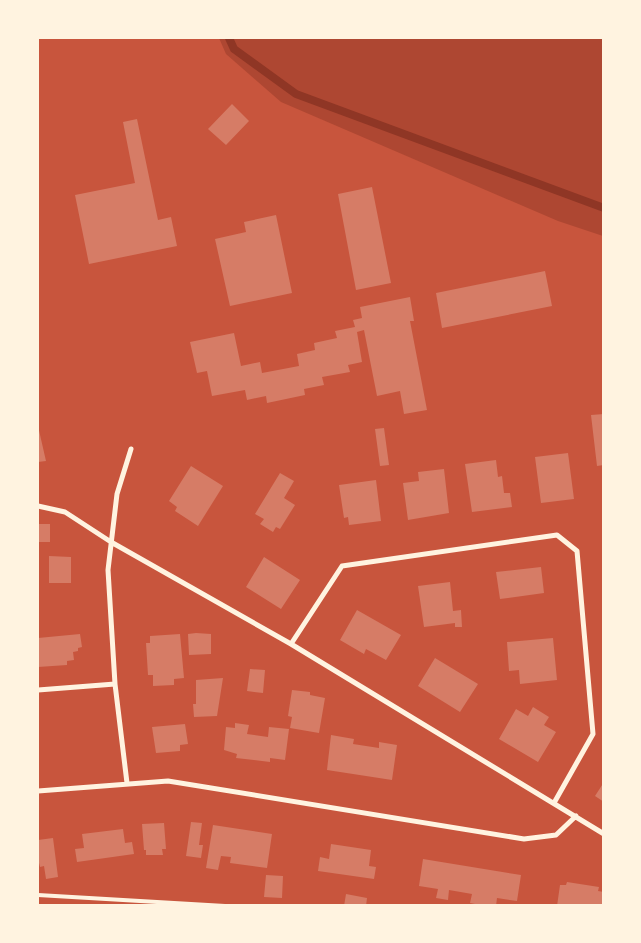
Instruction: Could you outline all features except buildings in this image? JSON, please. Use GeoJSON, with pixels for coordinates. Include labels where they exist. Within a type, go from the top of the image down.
{"type":"FeatureCollection","features":[{"type":"Feature","properties":{"kind":"street"},"geometry":{"type":"LineString","coordinates":[[127,783],[115,684],[108,570],[117,494],[132,449]]}},
{"type":"Feature","properties":{"kind":"street"},"geometry":{"type":"LineString","coordinates":[[38,506],[65,512],[111,542],[291,644],[604,834]]}},
{"type":"Feature","properties":{"kind":"street"},"geometry":{"type":"LineString","coordinates":[[291,644],[342,566],[557,535],[577,551],[593,734],[554,803]]}},
{"type":"Feature","properties":{"kind":"street"},"geometry":{"type":"LineString","coordinates":[[38,690],[115,684]]}},
{"type":"Feature","properties":{"kind":"street"},"geometry":{"type":"LineString","coordinates":[[38,791],[168,781],[524,839],[556,835],[576,816]]}},
{"type":"Feature","properties":{"kind":"lane"},"geometry":{"type":"LineString","coordinates":[[38,895],[224,906]]}},
{"type":"Feature","properties":{"kind":"shaded area"},"geometry":{"type":"Polygon","coordinates":[[[219,38],[603,38],[603,236],[558,221],[281,102],[226,54],[219,38]]]}},
{"type":"Feature","properties":{"kind":"waterway"},"geometry":{"type":"LineString","coordinates":[[229,38],[234,49],[296,94],[604,208]]}}]}
